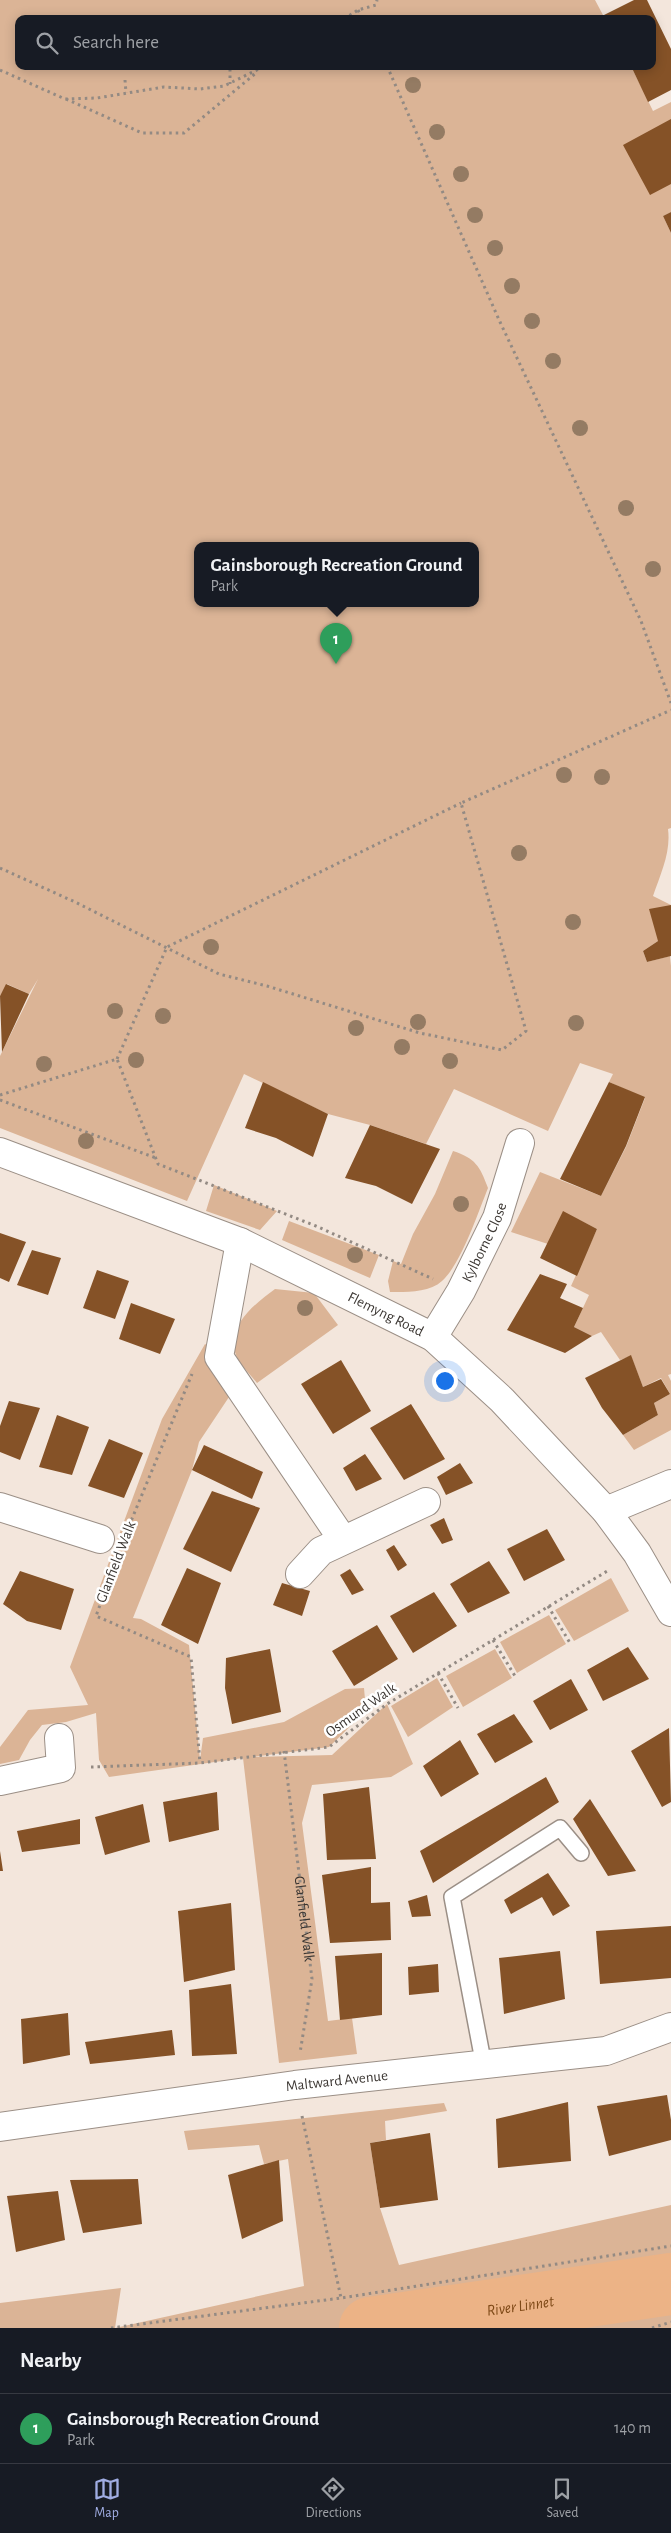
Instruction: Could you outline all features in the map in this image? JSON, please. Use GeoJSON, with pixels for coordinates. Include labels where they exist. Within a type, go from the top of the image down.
{"type":"FeatureCollection","features":[{"type":"Feature","properties":{"kind":"street","name":"Kylborne Close"},"geometry":{"type":"LineString","coordinates":[[433,1337],[460,1291],[497,1218],[520,1142]]}},
{"type":"Feature","properties":{"kind":"street","name":"Flemyng Road"},"geometry":{"type":"LineString","coordinates":[[0,1152],[240,1242],[433,1337],[502,1400],[606,1511],[637,1553],[671,1612]]}},
{"type":"Feature","properties":{"kind":"street"},"geometry":{"type":"LineString","coordinates":[[240,1242],[219,1358],[343,1540]]}},
{"type":"Feature","properties":{"kind":"street"},"geometry":{"type":"LineString","coordinates":[[606,1511],[671,1484]]}},
{"type":"Feature","properties":{"kind":"street"},"geometry":{"type":"LineString","coordinates":[[300,1574],[321,1551],[426,1502]]}},
{"type":"Feature","properties":{"kind":"street"},"geometry":{"type":"LineString","coordinates":[[0,1507],[100,1539]]}},
{"type":"Feature","properties":{"kind":"street"},"geometry":{"type":"LineString","coordinates":[[0,1780],[60,1768],[59,1738]]}},
{"type":"Feature","properties":{"kind":"street","name":"Maltward Avenue"},"geometry":{"type":"LineString","coordinates":[[0,2127],[296,2086],[606,2051],[671,2026]]}},
{"type":"Feature","properties":{"kind":"lane"},"geometry":{"type":"LineString","coordinates":[[484,2066],[452,1897],[560,1828],[580,1852]]}},
{"type":"Feature","properties":{"kind":"path"},"geometry":{"type":"LineString","coordinates":[[350,15],[358,10],[376,5],[377,0]]}},
{"type":"Feature","properties":{"kind":"path"},"geometry":{"type":"LineString","coordinates":[[358,10],[361,15]]}},
{"type":"Feature","properties":{"kind":"path"},"geometry":{"type":"LineString","coordinates":[[0,70],[142,133],[184,134],[260,70]]}},
{"type":"Feature","properties":{"kind":"path"},"geometry":{"type":"LineString","coordinates":[[230,70],[230,84]]}},
{"type":"Feature","properties":{"kind":"path"},"geometry":{"type":"LineString","coordinates":[[65,99],[98,98],[164,88],[200,90],[230,84],[258,70]]}},
{"type":"Feature","properties":{"kind":"path"},"geometry":{"type":"LineString","coordinates":[[389,70],[500,322],[641,621],[671,703]]}},
{"type":"Feature","properties":{"kind":"path"},"geometry":{"type":"LineString","coordinates":[[125,80],[126,93]]}},
{"type":"Feature","properties":{"kind":"path"},"geometry":{"type":"LineString","coordinates":[[460,1291],[316,1226],[158,1164],[117,1060],[167,947],[461,803],[671,710]]}},
{"type":"Feature","properties":{"kind":"path"},"geometry":{"type":"LineString","coordinates":[[0,868],[167,947],[219,974],[267,986],[420,1033],[502,1050],[526,1031],[461,803]]}},
{"type":"Feature","properties":{"kind":"path"},"geometry":{"type":"LineString","coordinates":[[0,1095],[117,1060]]}},
{"type":"Feature","properties":{"kind":"path"},"geometry":{"type":"LineString","coordinates":[[0,1100],[156,1158]]}},
{"type":"Feature","properties":{"kind":"path","name":"Glanfield Walk"},"geometry":{"type":"LineString","coordinates":[[129,1527],[196,1363],[219,1358]]}},
{"type":"Feature","properties":{"kind":"path","name":"Osmund Walk"},"geometry":{"type":"LineString","coordinates":[[60,1768],[200,1763],[329,1747],[387,1704],[637,1553]]}},
{"type":"Feature","properties":{"kind":"path","name":"Glanfield Walk"},"geometry":{"type":"LineString","coordinates":[[115,1563],[96,1616],[191,1657],[200,1763]]}},
{"type":"Feature","properties":{"kind":"path"},"geometry":{"type":"LineString","coordinates":[[548,1606],[570,1643]]}},
{"type":"Feature","properties":{"kind":"path"},"geometry":{"type":"LineString","coordinates":[[493,1640],[515,1676]]}},
{"type":"Feature","properties":{"kind":"path"},"geometry":{"type":"LineString","coordinates":[[438,1673],[458,1708]]}},
{"type":"Feature","properties":{"kind":"path","name":"Glanfield Walk"},"geometry":{"type":"LineString","coordinates":[[284,1752],[312,1979],[296,2086]]}},
{"type":"Feature","properties":{"kind":"path"},"geometry":{"type":"LineString","coordinates":[[296,2086],[341,2298]]}},
{"type":"Feature","properties":{"kind":"path"},"geometry":{"type":"LineString","coordinates":[[111,2328],[341,2298],[671,2246]]}},
{"type":"Feature","properties":{"kind":"path"},"geometry":{"type":"LineString","coordinates":[[652,2328],[671,2322]]}},
{"type":"Feature","properties":{"kind":"shaded area"},"geometry":{"type":"Polygon","coordinates":[[[0,0],[595,0],[603,15],[15,15],[15,70],[633,70],[653,111],[671,102],[671,212],[663,216],[671,233],[671,828],[668,829],[669,838],[665,862],[653,896],[671,905],[658,941],[643,951],[647,962],[670,956],[671,966],[671,1374],[668,1375],[671,1381],[671,1430],[634,1450],[623,1435],[658,1415],[654,1403],[670,1394],[661,1378],[643,1387],[631,1356],[620,1360],[601,1332],[592,1336],[574,1327],[589,1295],[571,1286],[597,1229],[563,1212],[548,1244],[511,1232],[540,1172],[601,1196],[626,1147],[645,1098],[609,1082],[613,1074],[580,1063],[548,1131],[454,1089],[426,1144],[370,1125],[328,1114],[244,1074],[187,1201],[0,1128],[0,1056],[38,979],[29,994],[7,984],[0,996],[0,0]]]}},
{"type":"Feature","properties":{"kind":"shaded area"},"geometry":{"type":"Polygon","coordinates":[[[453,1151],[467,1157],[476,1164],[488,1188],[468,1238],[456,1263],[437,1285],[424,1290],[390,1292],[388,1281],[393,1261],[401,1264],[413,1234],[435,1194],[453,1151]]]}},
{"type":"Feature","properties":{"kind":"shaded area"},"geometry":{"type":"Polygon","coordinates":[[[214,1185],[277,1211],[260,1230],[206,1211],[214,1185]]]}},
{"type":"Feature","properties":{"kind":"shaded area"},"geometry":{"type":"Polygon","coordinates":[[[289,1221],[379,1255],[370,1278],[282,1240],[289,1221]]]}},
{"type":"Feature","properties":{"kind":"shaded area"},"geometry":{"type":"Polygon","coordinates":[[[275,1289],[314,1293],[338,1325],[257,1383],[242,1366],[236,1355],[235,1334],[238,1325],[251,1308],[275,1289]]]}},
{"type":"Feature","properties":{"kind":"shaded area"},"geometry":{"type":"Polygon","coordinates":[[[205,1344],[219,1353],[237,1385],[199,1442],[192,1470],[133,1618],[141,1619],[189,1645],[200,1760],[203,1738],[284,1722],[345,1689],[364,1688],[366,1711],[329,1747],[253,1757],[332,1755],[387,1704],[413,1764],[391,1777],[312,1785],[302,1823],[328,2021],[352,2018],[357,2054],[279,2063],[243,1758],[109,1777],[99,1760],[96,1713],[66,1722],[42,1725],[30,1740],[19,1760],[0,1764],[0,1747],[28,1710],[88,1705],[70,1667],[162,1419],[205,1344]]]}},
{"type":"Feature","properties":{"kind":"shaded area"},"geometry":{"type":"Polygon","coordinates":[[[611,1578],[629,1611],[574,1641],[555,1610],[611,1578]]]}},
{"type":"Feature","properties":{"kind":"shaded area"},"geometry":{"type":"Polygon","coordinates":[[[549,1615],[566,1644],[517,1673],[500,1642],[549,1615]]]}},
{"type":"Feature","properties":{"kind":"shaded area"},"geometry":{"type":"Polygon","coordinates":[[[495,1649],[512,1678],[463,1707],[446,1676],[495,1649]]]}},
{"type":"Feature","properties":{"kind":"shaded area"},"geometry":{"type":"Polygon","coordinates":[[[437,1678],[453,1707],[408,1737],[391,1706],[437,1678]]]}},
{"type":"Feature","properties":{"kind":"shaded area"},"geometry":{"type":"Polygon","coordinates":[[[444,2103],[447,2111],[385,2121],[386,2140],[370,2143],[380,2208],[399,2265],[671,2205],[671,2328],[115,2328],[304,2286],[288,2159],[264,2164],[259,2145],[188,2150],[184,2131],[444,2103]]]}},
{"type":"Feature","properties":{"kind":"shaded area"},"geometry":{"type":"Polygon","coordinates":[[[121,2288],[115,2328],[0,2328],[0,2303],[121,2288]]]}},
{"type":"Feature","properties":{"kind":"building"},"geometry":{"type":"Polygon","coordinates":[[[634,0],[647,0],[654,15],[604,15],[634,0]]]}},
{"type":"Feature","properties":{"kind":"building"},"geometry":{"type":"Polygon","coordinates":[[[656,18],[671,49],[671,90],[648,102],[633,70],[656,70],[656,18]]]}},
{"type":"Feature","properties":{"kind":"building"},"geometry":{"type":"Polygon","coordinates":[[[671,119],[671,184],[650,195],[623,145],[671,119]]]}},
{"type":"Feature","properties":{"kind":"building"},"geometry":{"type":"Polygon","coordinates":[[[671,212],[671,233],[663,216],[671,212]]]}},
{"type":"Feature","properties":{"kind":"building"},"geometry":{"type":"Polygon","coordinates":[[[671,905],[671,956],[647,962],[643,951],[658,941],[649,909],[671,905]]]}},
{"type":"Feature","properties":{"kind":"building"},"geometry":{"type":"Polygon","coordinates":[[[6,984],[29,994],[2,1052],[0,996],[6,984]]]}},
{"type":"Feature","properties":{"kind":"building"},"geometry":{"type":"Polygon","coordinates":[[[263,1082],[328,1114],[313,1157],[276,1138],[245,1128],[263,1082]]]}},
{"type":"Feature","properties":{"kind":"building"},"geometry":{"type":"Polygon","coordinates":[[[609,1082],[645,1097],[626,1146],[601,1196],[560,1179],[609,1082]]]}},
{"type":"Feature","properties":{"kind":"building"},"geometry":{"type":"Polygon","coordinates":[[[370,1125],[440,1149],[412,1204],[376,1186],[345,1178],[370,1125]]]}},
{"type":"Feature","properties":{"kind":"building"},"geometry":{"type":"Polygon","coordinates":[[[563,1211],[597,1229],[577,1276],[540,1258],[563,1211]]]}},
{"type":"Feature","properties":{"kind":"building"},"geometry":{"type":"Polygon","coordinates":[[[0,1233],[26,1242],[9,1282],[0,1278],[0,1233]]]}},
{"type":"Feature","properties":{"kind":"building"},"geometry":{"type":"Polygon","coordinates":[[[32,1250],[61,1258],[48,1295],[17,1285],[32,1250]]]}},
{"type":"Feature","properties":{"kind":"building"},"geometry":{"type":"Polygon","coordinates":[[[97,1270],[129,1281],[115,1319],[83,1308],[97,1270]]]}},
{"type":"Feature","properties":{"kind":"building"},"geometry":{"type":"Polygon","coordinates":[[[540,1274],[567,1284],[560,1298],[583,1308],[574,1327],[592,1336],[565,1353],[507,1330],[540,1274]]]}},
{"type":"Feature","properties":{"kind":"building"},"geometry":{"type":"Polygon","coordinates":[[[131,1303],[175,1319],[160,1354],[119,1339],[131,1303]]]}},
{"type":"Feature","properties":{"kind":"building"},"geometry":{"type":"Polygon","coordinates":[[[631,1355],[643,1387],[661,1379],[670,1394],[654,1403],[658,1415],[623,1435],[602,1408],[585,1378],[631,1355]]]}},
{"type":"Feature","properties":{"kind":"building"},"geometry":{"type":"Polygon","coordinates":[[[341,1360],[371,1411],[333,1434],[301,1384],[341,1360]]]}},
{"type":"Feature","properties":{"kind":"building"},"geometry":{"type":"Polygon","coordinates":[[[9,1401],[40,1408],[20,1460],[0,1452],[0,1426],[9,1401]]]}},
{"type":"Feature","properties":{"kind":"building"},"geometry":{"type":"Polygon","coordinates":[[[411,1404],[445,1459],[404,1480],[370,1428],[411,1404]]]}},
{"type":"Feature","properties":{"kind":"building"},"geometry":{"type":"Polygon","coordinates":[[[57,1415],[89,1427],[72,1475],[39,1467],[57,1415]]]}},
{"type":"Feature","properties":{"kind":"building"},"geometry":{"type":"Polygon","coordinates":[[[109,1439],[143,1453],[124,1498],[88,1486],[109,1439]]]}},
{"type":"Feature","properties":{"kind":"building"},"geometry":{"type":"Polygon","coordinates":[[[204,1445],[263,1472],[252,1499],[192,1470],[204,1445]]]}},
{"type":"Feature","properties":{"kind":"building"},"geometry":{"type":"Polygon","coordinates":[[[365,1454],[382,1479],[356,1491],[343,1468],[365,1454]]]}},
{"type":"Feature","properties":{"kind":"building"},"geometry":{"type":"Polygon","coordinates":[[[460,1463],[473,1483],[446,1495],[437,1477],[460,1463]]]}},
{"type":"Feature","properties":{"kind":"building"},"geometry":{"type":"Polygon","coordinates":[[[212,1491],[260,1508],[231,1572],[183,1549],[212,1491]]]}},
{"type":"Feature","properties":{"kind":"building"},"geometry":{"type":"Polygon","coordinates":[[[444,1518],[453,1540],[442,1544],[430,1525],[444,1518]]]}},
{"type":"Feature","properties":{"kind":"building"},"geometry":{"type":"Polygon","coordinates":[[[547,1529],[565,1560],[524,1581],[507,1549],[547,1529]]]}},
{"type":"Feature","properties":{"kind":"building"},"geometry":{"type":"Polygon","coordinates":[[[394,1545],[407,1565],[398,1571],[386,1550],[394,1545]]]}},
{"type":"Feature","properties":{"kind":"building"},"geometry":{"type":"Polygon","coordinates":[[[489,1561],[510,1593],[468,1613],[450,1584],[489,1561]]]}},
{"type":"Feature","properties":{"kind":"building"},"geometry":{"type":"Polygon","coordinates":[[[187,1568],[221,1583],[198,1644],[161,1625],[187,1568]]]}},
{"type":"Feature","properties":{"kind":"building"},"geometry":{"type":"Polygon","coordinates":[[[350,1569],[364,1590],[352,1595],[340,1575],[350,1569]]]}},
{"type":"Feature","properties":{"kind":"building"},"geometry":{"type":"Polygon","coordinates":[[[20,1571],[74,1589],[61,1630],[27,1621],[3,1604],[20,1571]]]}},
{"type":"Feature","properties":{"kind":"building"},"geometry":{"type":"Polygon","coordinates":[[[282,1583],[310,1591],[302,1616],[273,1605],[282,1583]]]}},
{"type":"Feature","properties":{"kind":"building"},"geometry":{"type":"Polygon","coordinates":[[[434,1592],[457,1626],[413,1653],[390,1616],[434,1592]]]}},
{"type":"Feature","properties":{"kind":"building"},"geometry":{"type":"Polygon","coordinates":[[[377,1625],[398,1659],[354,1686],[332,1651],[377,1625]]]}},
{"type":"Feature","properties":{"kind":"building"},"geometry":{"type":"Polygon","coordinates":[[[628,1647],[649,1679],[603,1701],[587,1670],[628,1647]]]}},
{"type":"Feature","properties":{"kind":"building"},"geometry":{"type":"Polygon","coordinates":[[[270,1649],[281,1712],[232,1724],[225,1688],[226,1658],[270,1649]]]}},
{"type":"Feature","properties":{"kind":"building"},"geometry":{"type":"Polygon","coordinates":[[[571,1679],[588,1710],[550,1730],[533,1701],[571,1679]]]}},
{"type":"Feature","properties":{"kind":"building"},"geometry":{"type":"Polygon","coordinates":[[[514,1714],[533,1742],[495,1763],[477,1734],[514,1714]]]}},
{"type":"Feature","properties":{"kind":"building"},"geometry":{"type":"Polygon","coordinates":[[[669,1728],[671,1802],[662,1807],[631,1751],[669,1728]]]}},
{"type":"Feature","properties":{"kind":"building"},"geometry":{"type":"Polygon","coordinates":[[[460,1740],[479,1774],[441,1797],[423,1766],[460,1740]]]}},
{"type":"Feature","properties":{"kind":"building"},"geometry":{"type":"Polygon","coordinates":[[[546,1777],[559,1802],[433,1883],[420,1851],[546,1777]]]}},
{"type":"Feature","properties":{"kind":"building"},"geometry":{"type":"Polygon","coordinates":[[[369,1787],[376,1859],[327,1860],[323,1794],[369,1787]]]}},
{"type":"Feature","properties":{"kind":"building"},"geometry":{"type":"Polygon","coordinates":[[[217,1792],[219,1830],[169,1842],[163,1802],[217,1792]]]}},
{"type":"Feature","properties":{"kind":"building"},"geometry":{"type":"Polygon","coordinates":[[[590,1799],[636,1871],[608,1876],[573,1819],[590,1799]]]}},
{"type":"Feature","properties":{"kind":"building"},"geometry":{"type":"Polygon","coordinates":[[[143,1804],[150,1842],[105,1855],[95,1817],[143,1804]]]}},
{"type":"Feature","properties":{"kind":"building"},"geometry":{"type":"Polygon","coordinates":[[[80,1819],[80,1844],[22,1852],[17,1831],[80,1819]]]}},
{"type":"Feature","properties":{"kind":"building"},"geometry":{"type":"Polygon","coordinates":[[[0,1851],[3,1871],[0,1871],[0,1851]]]}},
{"type":"Feature","properties":{"kind":"building"},"geometry":{"type":"Polygon","coordinates":[[[371,1867],[371,1903],[390,1902],[391,1940],[330,1943],[322,1875],[371,1867]]]}},
{"type":"Feature","properties":{"kind":"building"},"geometry":{"type":"Polygon","coordinates":[[[548,1873],[570,1906],[553,1916],[542,1897],[511,1914],[504,1900],[548,1873]]]}},
{"type":"Feature","properties":{"kind":"building"},"geometry":{"type":"Polygon","coordinates":[[[427,1895],[431,1916],[412,1917],[408,1901],[427,1895]]]}},
{"type":"Feature","properties":{"kind":"building"},"geometry":{"type":"Polygon","coordinates":[[[231,1903],[235,1970],[184,1982],[178,1911],[231,1903]]]}},
{"type":"Feature","properties":{"kind":"building"},"geometry":{"type":"Polygon","coordinates":[[[671,1926],[671,1978],[600,1984],[596,1931],[671,1926]]]}},
{"type":"Feature","properties":{"kind":"building"},"geometry":{"type":"Polygon","coordinates":[[[560,1951],[565,1999],[504,2014],[499,1958],[560,1951]]]}},
{"type":"Feature","properties":{"kind":"building"},"geometry":{"type":"Polygon","coordinates":[[[382,1953],[382,2015],[340,2020],[335,1956],[382,1953]]]}},
{"type":"Feature","properties":{"kind":"building"},"geometry":{"type":"Polygon","coordinates":[[[438,1964],[439,1992],[409,1995],[408,1967],[438,1964]]]}},
{"type":"Feature","properties":{"kind":"building"},"geometry":{"type":"Polygon","coordinates":[[[231,1984],[237,2054],[192,2056],[189,1990],[231,1984]]]}},
{"type":"Feature","properties":{"kind":"building"},"geometry":{"type":"Polygon","coordinates":[[[68,2013],[70,2055],[23,2064],[21,2019],[68,2013]]]}},
{"type":"Feature","properties":{"kind":"building"},"geometry":{"type":"Polygon","coordinates":[[[172,2030],[175,2055],[90,2064],[85,2042],[172,2030]]]}},
{"type":"Feature","properties":{"kind":"building"},"geometry":{"type":"Polygon","coordinates":[[[667,2095],[671,2120],[671,2140],[609,2156],[597,2106],[667,2095]]]}},
{"type":"Feature","properties":{"kind":"building"},"geometry":{"type":"Polygon","coordinates":[[[568,2102],[571,2161],[498,2168],[496,2119],[568,2102]]]}},
{"type":"Feature","properties":{"kind":"building"},"geometry":{"type":"Polygon","coordinates":[[[430,2133],[438,2200],[380,2208],[370,2143],[430,2133]]]}},
{"type":"Feature","properties":{"kind":"building"},"geometry":{"type":"Polygon","coordinates":[[[279,2160],[283,2221],[242,2239],[228,2175],[279,2160]]]}},
{"type":"Feature","properties":{"kind":"building"},"geometry":{"type":"Polygon","coordinates":[[[138,2179],[142,2224],[83,2233],[70,2180],[138,2179]]]}},
{"type":"Feature","properties":{"kind":"building"},"geometry":{"type":"Polygon","coordinates":[[[58,2191],[65,2240],[16,2252],[7,2196],[58,2191]]]}},
{"type":"Feature","properties":{"kind":"waterway","name":"River Linnet"},"geometry":{"type":"LineString","coordinates":[[370,2328],[671,2284]]}},
{"type":"Feature","properties":{"kind":"place","name":"Gainsborough Recreation Ground"},"geometry":{"type":"Point","coordinates":[336,664]}}]}
